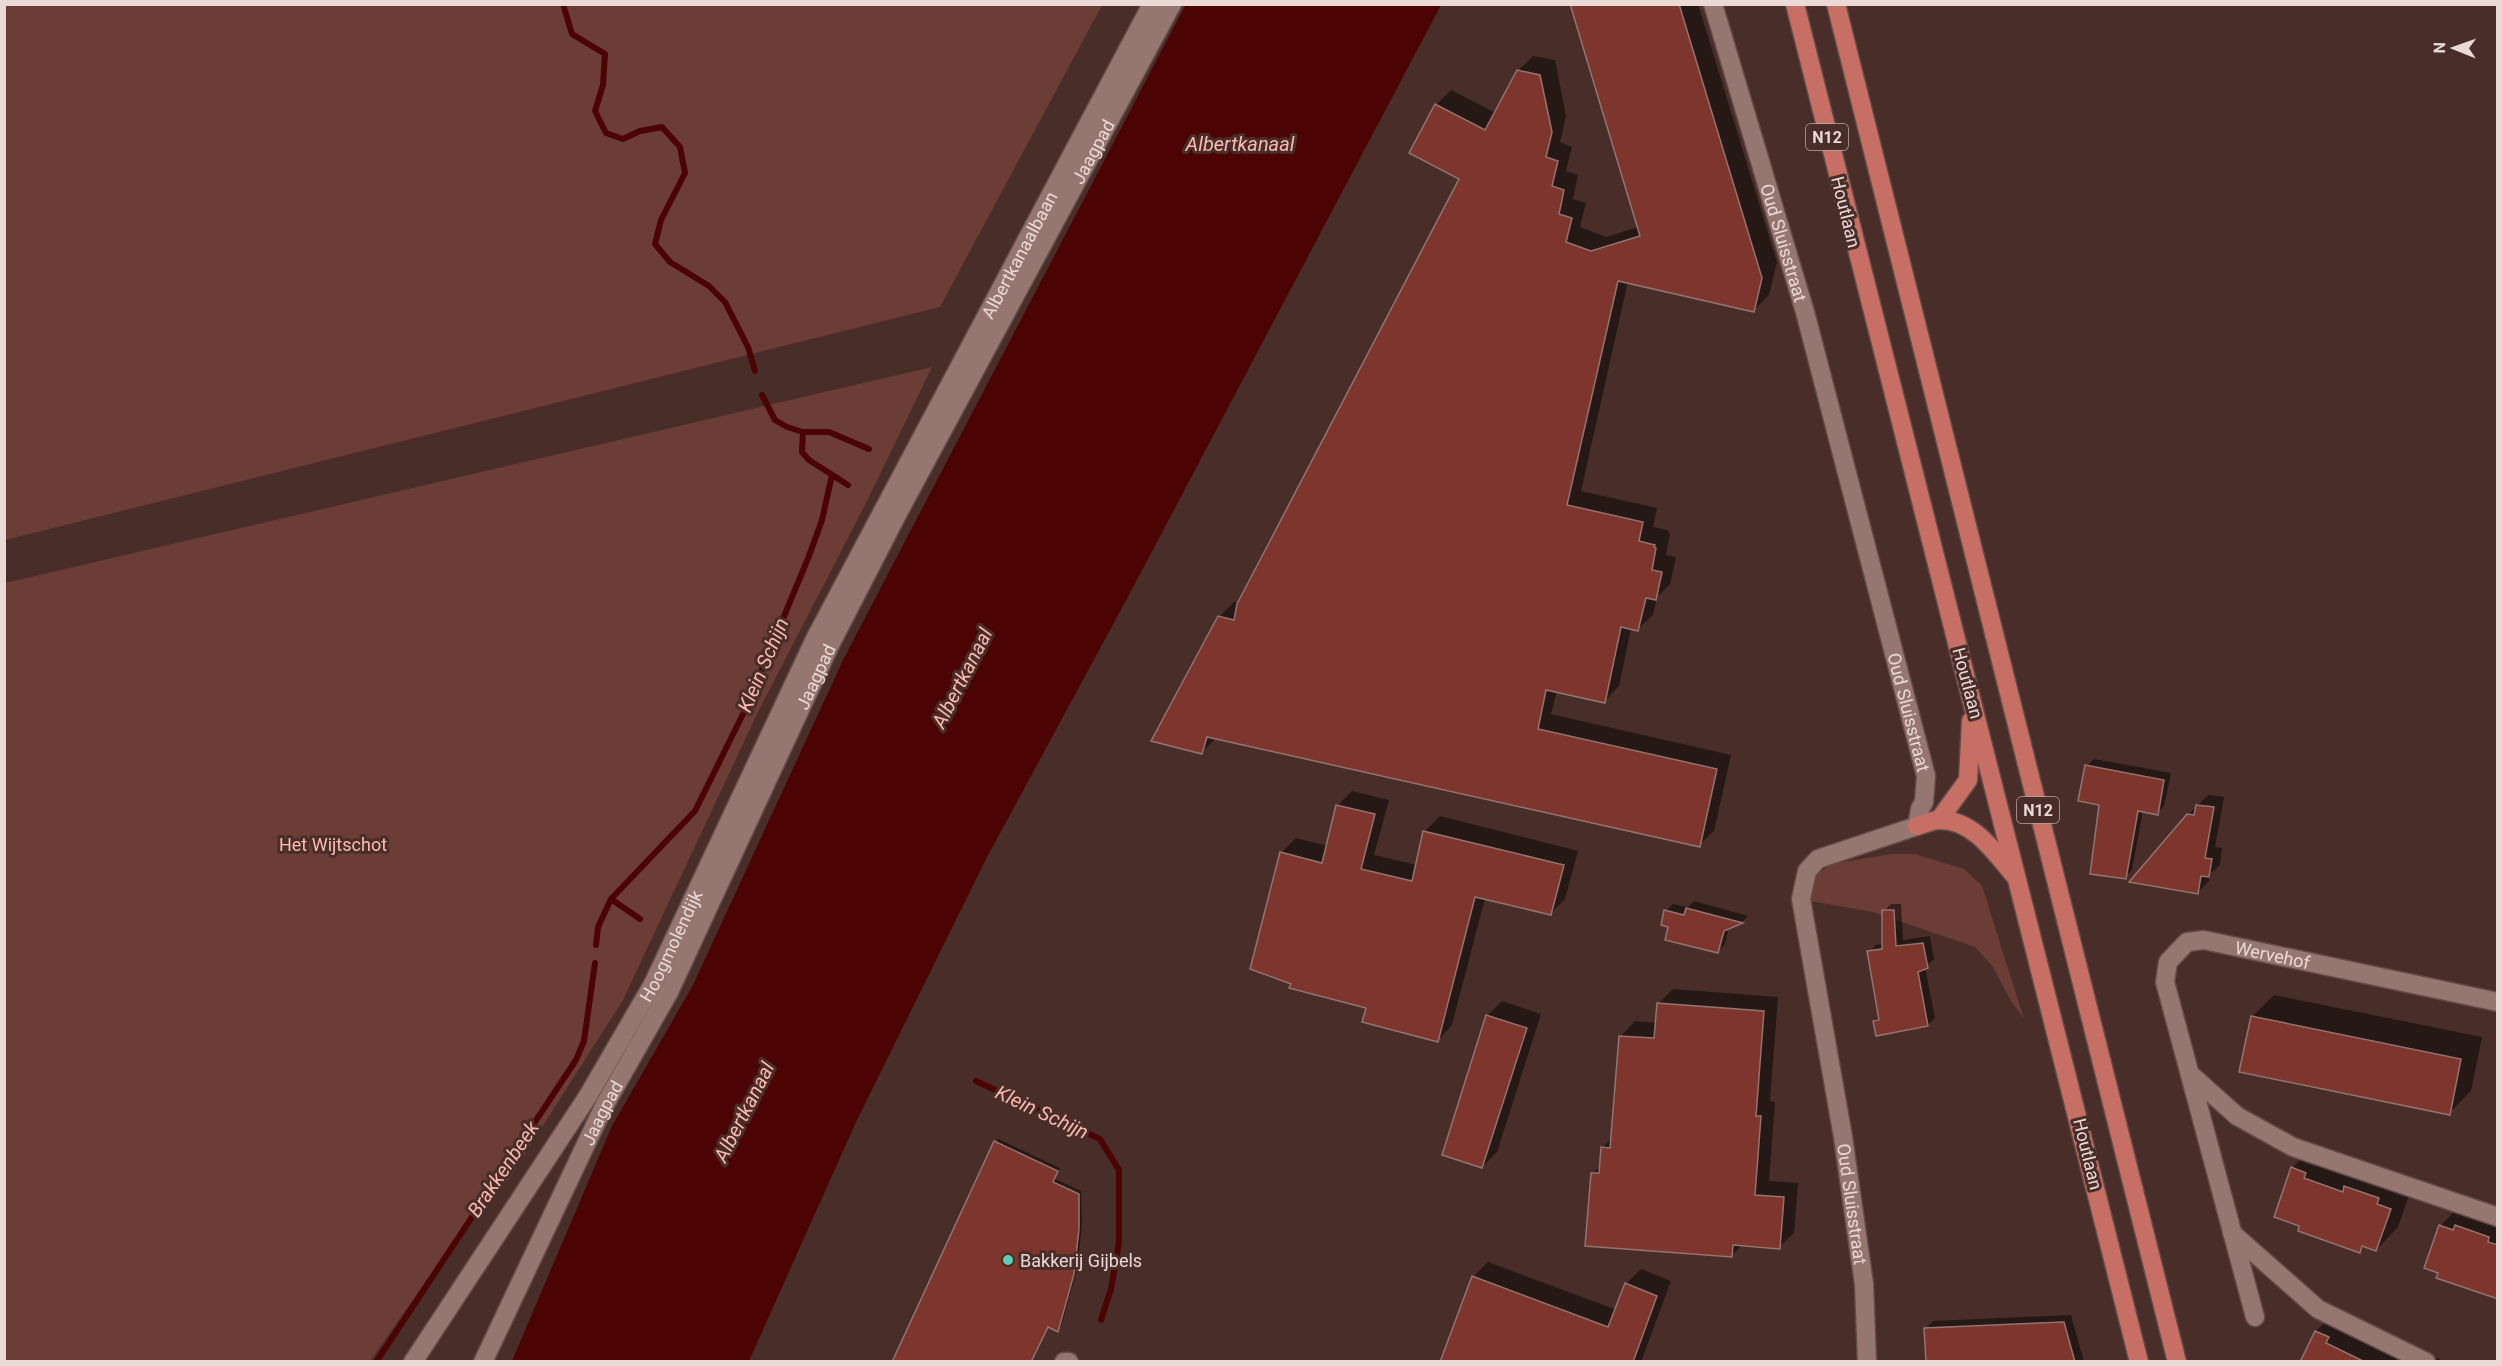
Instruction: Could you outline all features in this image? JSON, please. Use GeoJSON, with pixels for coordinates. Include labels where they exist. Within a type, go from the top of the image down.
{"type":"FeatureCollection","features":[{"type":"Feature","properties":{"kind":"main road","name":"Houtlaan"},"geometry":{"type":"LineString","coordinates":[[1795,4],[1860,270],[1971,695],[2139,1362]]}},
{"type":"Feature","properties":{"kind":"main road","name":"Houtlaan"},"geometry":{"type":"LineString","coordinates":[[1836,4],[2177,1362]]}},
{"type":"Feature","properties":{"kind":"main road"},"geometry":{"type":"LineString","coordinates":[[1939,820],[1968,780],[1971,695]]}},
{"type":"Feature","properties":{"kind":"main road"},"geometry":{"type":"LineString","coordinates":[[1917,826],[1939,820],[1960,823],[1974,832],[2018,879]]}},
{"type":"Feature","properties":{"kind":"street","name":"Albertkanaalbaan"},"geometry":{"type":"LineString","coordinates":[[885,504],[1152,4]]}},
{"type":"Feature","properties":{"kind":"street","name":"Jaagpad"},"geometry":{"type":"LineString","coordinates":[[483,1362],[604,1106],[669,993],[829,647],[899,511],[1172,4]]}},
{"type":"Feature","properties":{"kind":"street","name":"Oud Sluisstraat"},"geometry":{"type":"LineString","coordinates":[[1713,4],[1805,312],[1926,776],[1924,802],[1920,809],[1917,826],[1818,859],[1807,871],[1801,899],[1844,1137],[1864,1284],[1867,1362]]}},
{"type":"Feature","properties":{"kind":"street","name":"Hoogmolendijk"},"geometry":{"type":"LineString","coordinates":[[413,1362],[588,1096],[653,984],[804,661],[885,504]]}},
{"type":"Feature","properties":{"kind":"street","name":"Wervehof"},"geometry":{"type":"LineString","coordinates":[[2255,1317],[2165,982],[2168,962],[2187,942],[2204,940],[2498,1002]]}},
{"type":"Feature","properties":{"kind":"street"},"geometry":{"type":"LineString","coordinates":[[2190,1074],[2237,1116],[2293,1146],[2498,1217]]}},
{"type":"Feature","properties":{"kind":"street"},"geometry":{"type":"LineString","coordinates":[[2232,1233],[2318,1310],[2426,1362]]}},
{"type":"Feature","properties":{"kind":"green space"},"geometry":{"type":"Polygon","coordinates":[[[4,5],[1102,5],[940,307],[5,540],[4,5]]]}},
{"type":"Feature","properties":{"kind":"green space","name":"Het Wijtschot"},"geometry":{"type":"Polygon","coordinates":[[[932,367],[865,505],[757,714],[623,1000],[507,1182],[496,1182],[370,1361],[5,1361],[5,583],[932,367]]]}},
{"type":"Feature","properties":{"kind":"green space"},"geometry":{"type":"Polygon","coordinates":[[[1891,854],[1915,854],[1964,869],[1982,886],[2024,1019],[2011,1001],[1993,967],[1975,947],[1873,912],[1810,901],[1814,876],[1832,864],[1891,854]]]}},
{"type":"Feature","properties":{"kind":"water","name":"Albertkanaal"},"geometry":{"type":"Polygon","coordinates":[[[1186,4],[1441,5],[1130,593],[986,859],[856,1122],[749,1361],[512,1361],[612,1126],[693,985],[844,658],[1186,4]]]}},
{"type":"Feature","properties":{"kind":"building"},"geometry":{"type":"Polygon","coordinates":[[[1570,4],[1679,4],[1762,278],[1754,312],[1618,281],[1567,505],[1643,522],[1639,541],[1655,545],[1652,570],[1662,572],[1656,600],[1646,598],[1638,631],[1621,627],[1605,703],[1546,690],[1538,729],[1717,769],[1700,847],[1207,737],[1202,754],[1151,741],[1218,616],[1234,620],[1237,604],[1459,179],[1409,153],[1435,104],[1485,130],[1517,70],[1540,75],[1552,132],[1546,157],[1558,161],[1552,186],[1564,190],[1559,214],[1572,218],[1566,242],[1591,251],[1640,236],[1570,4]]]}},
{"type":"Feature","properties":{"kind":"building"},"geometry":{"type":"Polygon","coordinates":[[[2085,765],[2164,780],[2158,815],[2138,811],[2126,879],[2090,874],[2099,805],[2078,801],[2085,765]]]}},
{"type":"Feature","properties":{"kind":"building"},"geometry":{"type":"Polygon","coordinates":[[[1336,805],[1375,814],[1361,869],[1412,881],[1423,831],[1564,865],[1551,915],[1475,897],[1438,1042],[1362,1022],[1366,1008],[1289,988],[1291,984],[1250,969],[1280,852],[1322,863],[1336,805]]]}},
{"type":"Feature","properties":{"kind":"building"},"geometry":{"type":"Polygon","coordinates":[[[2196,805],[2214,807],[2205,858],[2212,859],[2209,877],[2201,876],[2198,894],[2129,882],[2187,814],[2194,815],[2196,805]]]}},
{"type":"Feature","properties":{"kind":"building"},"geometry":{"type":"Polygon","coordinates":[[[1686,908],[1743,923],[1724,931],[1718,953],[1665,940],[1668,927],[1661,925],[1664,910],[1684,915],[1686,908]]]}},
{"type":"Feature","properties":{"kind":"building"},"geometry":{"type":"Polygon","coordinates":[[[1882,910],[1894,910],[1896,946],[1923,943],[1928,968],[1918,972],[1928,1026],[1876,1036],[1873,1021],[1879,1020],[1867,951],[1882,949],[1882,910]]]}},
{"type":"Feature","properties":{"kind":"building"},"geometry":{"type":"Polygon","coordinates":[[[1657,1003],[1764,1011],[1756,1116],[1761,1116],[1755,1195],[1784,1197],[1780,1249],[1733,1245],[1732,1257],[1585,1246],[1591,1173],[1599,1173],[1601,1147],[1610,1148],[1619,1036],[1654,1038],[1657,1003]]]}},
{"type":"Feature","properties":{"kind":"building"},"geometry":{"type":"Polygon","coordinates":[[[1486,1015],[1527,1028],[1482,1168],[1442,1155],[1486,1015]]]}},
{"type":"Feature","properties":{"kind":"building"},"geometry":{"type":"Polygon","coordinates":[[[2251,1016],[2461,1059],[2450,1115],[2239,1072],[2251,1016]]]}},
{"type":"Feature","properties":{"kind":"building","name":"Bakkerij Gijbels"},"geometry":{"type":"Polygon","coordinates":[[[994,1141],[1058,1171],[1053,1182],[1079,1194],[1079,1229],[1074,1274],[1058,1332],[1048,1327],[1031,1362],[892,1362],[994,1141]]]}},
{"type":"Feature","properties":{"kind":"building"},"geometry":{"type":"Polygon","coordinates":[[[2291,1167],[2306,1173],[2304,1178],[2343,1192],[2344,1186],[2379,1198],[2377,1204],[2391,1209],[2376,1251],[2362,1246],[2360,1253],[2298,1231],[2299,1226],[2274,1217],[2291,1167]]]}},
{"type":"Feature","properties":{"kind":"building"},"geometry":{"type":"Polygon","coordinates":[[[2439,1225],[2453,1230],[2455,1225],[2489,1237],[2488,1242],[2498,1245],[2498,1299],[2436,1278],[2438,1273],[2424,1268],[2439,1225]]]}},
{"type":"Feature","properties":{"kind":"building"},"geometry":{"type":"Polygon","coordinates":[[[1472,1276],[1608,1327],[1625,1283],[1657,1296],[1633,1362],[1440,1362],[1472,1276]]]}},
{"type":"Feature","properties":{"kind":"building"},"geometry":{"type":"Polygon","coordinates":[[[2064,1322],[2075,1362],[1926,1362],[1924,1328],[2064,1322]]]}},
{"type":"Feature","properties":{"kind":"building"},"geometry":{"type":"Polygon","coordinates":[[[2315,1331],[2329,1337],[2326,1343],[2365,1362],[2300,1362],[2315,1331]]]}},
{"type":"Feature","properties":{"kind":"waterway","name":"Klein Schijn"},"geometry":{"type":"LineString","coordinates":[[563,4],[572,34],[605,54],[603,85],[595,111],[606,133],[623,139],[640,131],[662,127],[680,147],[685,173],[661,220],[655,244],[670,262],[709,286],[725,302],[748,347],[755,371]]}},
{"type":"Feature","properties":{"kind":"waterway"},"geometry":{"type":"LineString","coordinates":[[762,395],[775,420],[787,427],[803,432],[829,432],[869,449]]}},
{"type":"Feature","properties":{"kind":"waterway","name":"Klein Schijn"},"geometry":{"type":"LineString","coordinates":[[803,432],[802,452],[809,460],[848,485]]}},
{"type":"Feature","properties":{"kind":"waterway","name":"Klein Schijn"},"geometry":{"type":"LineString","coordinates":[[640,919],[611,899],[695,811],[746,708],[809,556],[822,520],[832,475]]}},
{"type":"Feature","properties":{"kind":"waterway","name":"Brakkenbeek"},"geometry":{"type":"LineString","coordinates":[[596,945],[598,927],[611,899]]}},
{"type":"Feature","properties":{"kind":"waterway","name":"Brakkenbeek"},"geometry":{"type":"LineString","coordinates":[[376,1362],[576,1060],[584,1041],[595,963]]}},
{"type":"Feature","properties":{"kind":"waterway","name":"Klein Schijn"},"geometry":{"type":"LineString","coordinates":[[976,1081],[1100,1139],[1119,1170],[1119,1242],[1111,1289],[1101,1320]]}},
{"type":"Feature","properties":{"kind":"place","name":"Bakkerij Gijbels"},"geometry":{"type":"Point","coordinates":[1008,1260]}}]}
